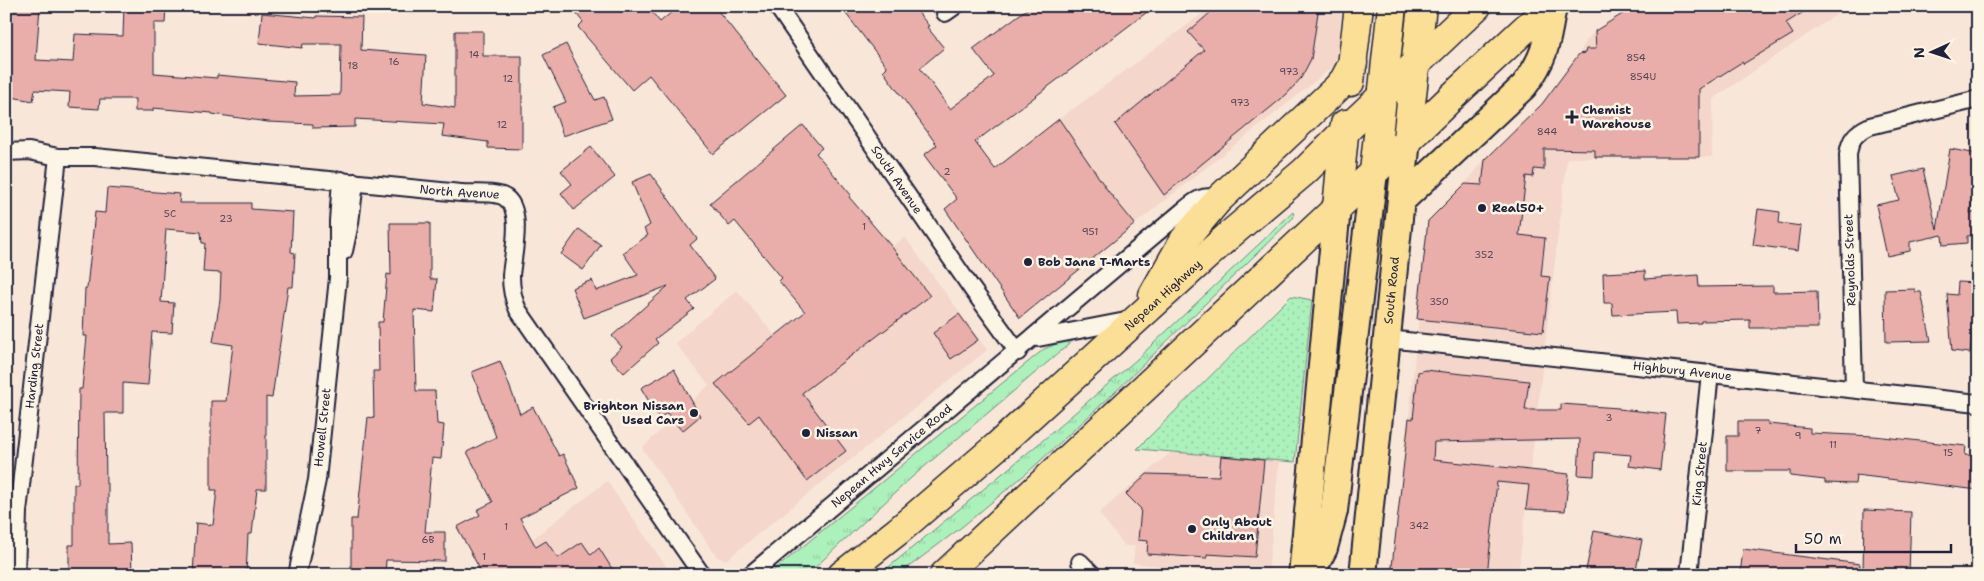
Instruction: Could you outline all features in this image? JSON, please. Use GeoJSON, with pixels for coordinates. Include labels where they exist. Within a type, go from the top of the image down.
{"type":"FeatureCollection","features":[{"type":"Feature","properties":{"kind":"highway"},"geometry":{"type":"LineString","coordinates":[[1337,208],[1359,6]]}},
{"type":"Feature","properties":{"kind":"highway"},"geometry":{"type":"LineString","coordinates":[[1374,172],[1392,6]]}},
{"type":"Feature","properties":{"kind":"highway","name":"South Road"},"geometry":{"type":"LineString","coordinates":[[1407,139],[1422,6]]}},
{"type":"Feature","properties":{"kind":"highway","name":"Nepean Highway"},"geometry":{"type":"LineString","coordinates":[[842,575],[898,531],[996,447],[1227,237],[1305,171],[1383,94],[1477,6]]}},
{"type":"Feature","properties":{"kind":"highway"},"geometry":{"type":"LineString","coordinates":[[944,575],[1337,208],[1407,139],[1521,33],[1554,6]]}},
{"type":"Feature","properties":{"kind":"highway"},"geometry":{"type":"LineString","coordinates":[[1140,315],[1184,240],[1218,200],[1337,88],[1344,80],[1353,63]]}},
{"type":"Feature","properties":{"kind":"main road"},"geometry":{"type":"LineString","coordinates":[[1401,201],[1524,86],[1536,70],[1544,52],[1554,6]]}},
{"type":"Feature","properties":{"kind":"main road","name":"South Road"},"geometry":{"type":"LineString","coordinates":[[1363,575],[1407,139]]}},
{"type":"Feature","properties":{"kind":"main road"},"geometry":{"type":"LineString","coordinates":[[1310,575],[1328,537],[1337,494],[1374,172]]}},
{"type":"Feature","properties":{"kind":"main road"},"geometry":{"type":"LineString","coordinates":[[1302,575],[1337,208]]}},
{"type":"Feature","properties":{"kind":"main road"},"geometry":{"type":"LineString","coordinates":[[1353,360],[1371,345],[1388,339]]}},
{"type":"Feature","properties":{"kind":"main road"},"geometry":{"type":"LineString","coordinates":[[1337,494],[1371,498]]}},
{"type":"Feature","properties":{"kind":"street","name":"South Avenue"},"geometry":{"type":"LineString","coordinates":[[777,6],[972,289],[1018,352]]}},
{"type":"Feature","properties":{"kind":"street","name":"Reynolds Street"},"geometry":{"type":"LineString","coordinates":[[1854,388],[1848,155],[1851,139],[1870,126],[1978,99]]}},
{"type":"Feature","properties":{"kind":"street","name":"North Avenue"},"geometry":{"type":"LineString","coordinates":[[6,152],[29,151],[58,157],[95,157],[461,193],[500,194],[506,197],[515,210],[516,232],[511,276],[512,291],[518,310],[702,575]]}},
{"type":"Feature","properties":{"kind":"street","name":"Harding Street"},"geometry":{"type":"LineString","coordinates":[[16,575],[12,512],[58,157]]}},
{"type":"Feature","properties":{"kind":"street","name":"Howell Street"},"geometry":{"type":"LineString","coordinates":[[297,575],[318,480],[338,278],[350,223],[348,181]]}},
{"type":"Feature","properties":{"kind":"street","name":"Nepean Hwy Service Road"},"geometry":{"type":"LineString","coordinates":[[750,575],[1018,352],[1194,202],[1208,196],[1218,200]]}},
{"type":"Feature","properties":{"kind":"street","name":"Nepean Hwy Service Road"},"geometry":{"type":"LineString","coordinates":[[1033,339],[1140,315]]}},
{"type":"Feature","properties":{"kind":"street","name":"Highbury Avenue"},"geometry":{"type":"LineString","coordinates":[[1388,339],[1854,388],[1978,403]]}},
{"type":"Feature","properties":{"kind":"street","name":"King Street"},"geometry":{"type":"LineString","coordinates":[[1689,575],[1710,373]]}},
{"type":"Feature","properties":{"kind":"street"},"geometry":{"type":"LineString","coordinates":[[1080,562],[1093,575]]}},
{"type":"Feature","properties":{"kind":"shaded area"},"geometry":{"type":"Polygon","coordinates":[[[1213,6],[1342,6],[1336,64],[1020,318],[945,209],[1039,134],[1213,6]]]}},
{"type":"Feature","properties":{"kind":"shaded area"},"geometry":{"type":"Polygon","coordinates":[[[1635,6],[1849,6],[1713,99],[1712,157],[1567,158],[1518,575],[1391,575],[1409,418],[1428,221],[1465,184],[1485,159],[1542,104],[1595,31],[1635,6]]]}},
{"type":"Feature","properties":{"kind":"shaded area"},"geometry":{"type":"Polygon","coordinates":[[[905,237],[987,350],[726,560],[717,557],[642,448],[709,385],[675,343],[737,290],[776,337],[905,237]]]}},
{"type":"Feature","properties":{"kind":"shaded area","name":"Only About Children"},"geometry":{"type":"Polygon","coordinates":[[[1171,452],[1279,461],[1268,575],[1242,575],[1133,563],[1135,546],[1125,546],[1099,513],[1171,452]]]}},
{"type":"Feature","properties":{"kind":"shaded area"},"geometry":{"type":"Polygon","coordinates":[[[607,481],[672,575],[486,575],[607,481]]]}},
{"type":"Feature","properties":{"kind":"green space"},"geometry":{"type":"Polygon","coordinates":[[[1293,212],[1294,217],[1113,394],[1028,472],[963,526],[898,575],[879,575],[1042,441],[1136,360],[1293,212]]]}},
{"type":"Feature","properties":{"kind":"green space"},"geometry":{"type":"Polygon","coordinates":[[[1291,296],[1312,300],[1295,462],[1137,449],[1291,296]]]}},
{"type":"Feature","properties":{"kind":"green space"},"geometry":{"type":"Polygon","coordinates":[[[1074,340],[911,478],[810,572],[805,575],[768,575],[1044,349],[1061,342],[1074,340]]]}},
{"type":"Feature","properties":{"kind":"building"},"geometry":{"type":"Polygon","coordinates":[[[8,6],[40,6],[36,60],[73,62],[75,34],[123,36],[124,6],[166,6],[165,23],[154,23],[154,73],[217,78],[217,75],[295,82],[294,96],[340,95],[341,44],[303,44],[302,48],[259,43],[262,13],[316,18],[316,16],[362,17],[361,50],[426,55],[423,103],[455,108],[455,31],[483,31],[483,56],[522,56],[522,149],[488,148],[488,142],[442,136],[444,124],[355,119],[355,127],[313,128],[313,124],[268,122],[212,113],[153,108],[153,111],[135,111],[135,99],[100,99],[99,109],[69,107],[70,92],[35,90],[33,101],[6,96],[8,6]]]}},
{"type":"Feature","properties":{"kind":"building"},"geometry":{"type":"Polygon","coordinates":[[[570,6],[647,6],[660,22],[679,6],[714,6],[786,95],[713,154],[649,75],[632,90],[578,27],[583,22],[570,6]]]}},
{"type":"Feature","properties":{"kind":"building"},"geometry":{"type":"Polygon","coordinates":[[[840,6],[913,6],[944,48],[920,68],[950,109],[994,76],[973,49],[1031,6],[1155,6],[975,142],[995,169],[1059,119],[1108,191],[1135,224],[1020,318],[945,209],[957,199],[924,155],[937,145],[883,71],[887,67],[840,6]]]}},
{"type":"Feature","properties":{"kind":"building"},"geometry":{"type":"Polygon","coordinates":[[[1218,6],[1319,6],[1311,59],[1301,78],[1287,94],[1164,195],[1115,124],[1204,50],[1188,32],[1218,6]]]}},
{"type":"Feature","properties":{"kind":"building"},"geometry":{"type":"Polygon","coordinates":[[[1635,6],[1813,6],[1786,23],[1793,34],[1743,64],[1742,62],[1699,89],[1699,157],[1595,157],[1595,150],[1544,149],[1544,170],[1534,169],[1533,177],[1526,176],[1519,235],[1545,238],[1541,276],[1550,277],[1543,332],[1417,319],[1428,221],[1465,184],[1482,185],[1485,160],[1542,104],[1579,54],[1585,53],[1586,49],[1596,49],[1595,31],[1635,6]]]}},
{"type":"Feature","properties":{"kind":"building"},"geometry":{"type":"Polygon","coordinates":[[[566,44],[595,100],[604,97],[612,119],[563,136],[553,107],[566,102],[543,55],[566,44]]]}},
{"type":"Feature","properties":{"kind":"building"},"geometry":{"type":"Polygon","coordinates":[[[803,125],[822,148],[816,153],[851,195],[849,197],[930,296],[802,393],[846,451],[807,481],[759,415],[749,423],[715,384],[805,312],[779,281],[782,278],[735,221],[729,226],[710,203],[803,125]]]}},
{"type":"Feature","properties":{"kind":"building"},"geometry":{"type":"Polygon","coordinates":[[[591,147],[615,177],[574,210],[561,193],[572,184],[561,171],[591,147]]]}},
{"type":"Feature","properties":{"kind":"building"},"geometry":{"type":"Polygon","coordinates":[[[1950,149],[1978,154],[1978,170],[1970,213],[1978,212],[1978,235],[1967,236],[1967,243],[1943,245],[1942,235],[1910,242],[1910,251],[1887,256],[1876,205],[1899,200],[1893,176],[1923,169],[1937,230],[1950,149]]]}},
{"type":"Feature","properties":{"kind":"building"},"geometry":{"type":"Polygon","coordinates":[[[651,174],[697,239],[690,245],[715,279],[687,300],[694,309],[655,339],[658,343],[624,373],[610,358],[622,347],[612,336],[668,286],[584,318],[572,288],[592,280],[596,291],[638,275],[623,253],[648,235],[644,229],[650,225],[632,182],[651,174]]]}},
{"type":"Feature","properties":{"kind":"building"},"geometry":{"type":"Polygon","coordinates":[[[107,188],[180,194],[179,203],[251,203],[251,209],[293,212],[291,252],[295,253],[293,287],[288,287],[272,398],[266,397],[266,489],[257,489],[252,534],[248,534],[246,575],[193,575],[196,523],[213,525],[217,490],[211,490],[211,401],[226,401],[233,345],[213,342],[220,300],[221,273],[203,272],[205,243],[202,243],[201,232],[166,229],[161,302],[174,303],[172,333],[152,332],[148,385],[123,383],[123,413],[105,413],[108,544],[131,543],[132,574],[69,575],[69,545],[74,545],[74,484],[78,484],[79,389],[82,389],[87,336],[83,336],[85,288],[87,288],[95,212],[105,213],[107,188]]]}},
{"type":"Feature","properties":{"kind":"building"},"geometry":{"type":"Polygon","coordinates":[[[1758,209],[1780,212],[1779,223],[1801,226],[1798,251],[1753,245],[1758,209]]]}},
{"type":"Feature","properties":{"kind":"building"},"geometry":{"type":"Polygon","coordinates":[[[390,223],[430,223],[430,279],[437,279],[434,312],[414,310],[416,391],[435,391],[437,424],[444,425],[441,459],[432,458],[425,532],[445,532],[445,561],[386,560],[385,575],[351,575],[351,519],[357,519],[368,417],[374,418],[373,371],[379,371],[378,322],[383,322],[387,274],[391,275],[390,223]]]}},
{"type":"Feature","properties":{"kind":"building"},"geometry":{"type":"Polygon","coordinates":[[[579,229],[601,245],[583,270],[561,254],[579,229]]]}},
{"type":"Feature","properties":{"kind":"building"},"geometry":{"type":"Polygon","coordinates":[[[1645,271],[1645,279],[1698,275],[1699,287],[1773,286],[1773,292],[1817,291],[1818,328],[1750,328],[1750,320],[1701,321],[1701,323],[1677,324],[1676,312],[1613,315],[1612,303],[1604,303],[1603,273],[1645,271]]]}},
{"type":"Feature","properties":{"kind":"building"},"geometry":{"type":"Polygon","coordinates":[[[1958,282],[1977,283],[1970,353],[1952,351],[1947,294],[1957,295],[1958,282]]]}},
{"type":"Feature","properties":{"kind":"building"},"geometry":{"type":"Polygon","coordinates":[[[1915,289],[1915,292],[1921,292],[1931,341],[1886,342],[1885,290],[1915,289]]]}},
{"type":"Feature","properties":{"kind":"building"},"geometry":{"type":"Polygon","coordinates":[[[959,314],[978,340],[951,359],[933,333],[959,314]]]}},
{"type":"Feature","properties":{"kind":"building"},"geometry":{"type":"Polygon","coordinates":[[[500,361],[520,414],[533,407],[559,456],[563,454],[579,488],[520,518],[536,547],[546,541],[558,558],[582,542],[591,555],[599,548],[616,575],[483,575],[457,527],[480,515],[477,510],[493,502],[467,452],[496,437],[472,372],[500,361]]]}},
{"type":"Feature","properties":{"kind":"building"},"geometry":{"type":"Polygon","coordinates":[[[674,369],[700,416],[682,431],[667,413],[659,418],[641,388],[674,369]]]}},
{"type":"Feature","properties":{"kind":"building"},"geometry":{"type":"Polygon","coordinates":[[[1425,370],[1529,381],[1525,410],[1561,410],[1561,404],[1619,408],[1666,414],[1660,470],[1629,466],[1631,455],[1595,452],[1594,476],[1578,475],[1580,439],[1434,442],[1433,460],[1569,474],[1565,511],[1526,509],[1529,485],[1497,482],[1487,575],[1391,575],[1409,418],[1413,419],[1418,372],[1425,370]]]}},
{"type":"Feature","properties":{"kind":"building"},"geometry":{"type":"Polygon","coordinates":[[[1738,421],[1768,421],[1768,424],[1810,428],[1810,433],[1874,436],[1966,446],[1965,455],[1978,456],[1978,490],[1856,475],[1855,484],[1825,483],[1825,480],[1790,476],[1790,471],[1727,471],[1727,436],[1738,436],[1738,421]]]}},
{"type":"Feature","properties":{"kind":"building","name":"Only About Children"},"geometry":{"type":"Polygon","coordinates":[[[1221,456],[1264,460],[1255,557],[1207,554],[1207,558],[1147,554],[1148,541],[1138,540],[1141,509],[1126,494],[1147,474],[1219,476],[1221,456]]]}},
{"type":"Feature","properties":{"kind":"building"},"geometry":{"type":"Polygon","coordinates":[[[1864,510],[1911,512],[1909,575],[1863,575],[1864,510]]]}},
{"type":"Feature","properties":{"kind":"building"},"geometry":{"type":"Polygon","coordinates":[[[1594,531],[1642,540],[1635,575],[1610,575],[1586,570],[1594,531]]]}},
{"type":"Feature","properties":{"kind":"building"},"geometry":{"type":"Polygon","coordinates":[[[1743,549],[1860,564],[1859,575],[1740,575],[1743,549]]]}},
{"type":"Feature","properties":{"kind":"place","name":"Chemist Warehouse"},"geometry":{"type":"Point","coordinates":[1572,117]}},
{"type":"Feature","properties":{"kind":"place","name":"Real50+"},"geometry":{"type":"Point","coordinates":[1482,208]}},
{"type":"Feature","properties":{"kind":"place","name":"Bob Jane T-Marts"},"geometry":{"type":"Point","coordinates":[1028,262]}},
{"type":"Feature","properties":{"kind":"place","name":"Brighton Nissan Used Cars"},"geometry":{"type":"Point","coordinates":[694,413]}},
{"type":"Feature","properties":{"kind":"place","name":"Nissan"},"geometry":{"type":"Point","coordinates":[806,433]}},
{"type":"Feature","properties":{"kind":"place","name":"Only About Children"},"geometry":{"type":"Point","coordinates":[1192,529]}}]}
